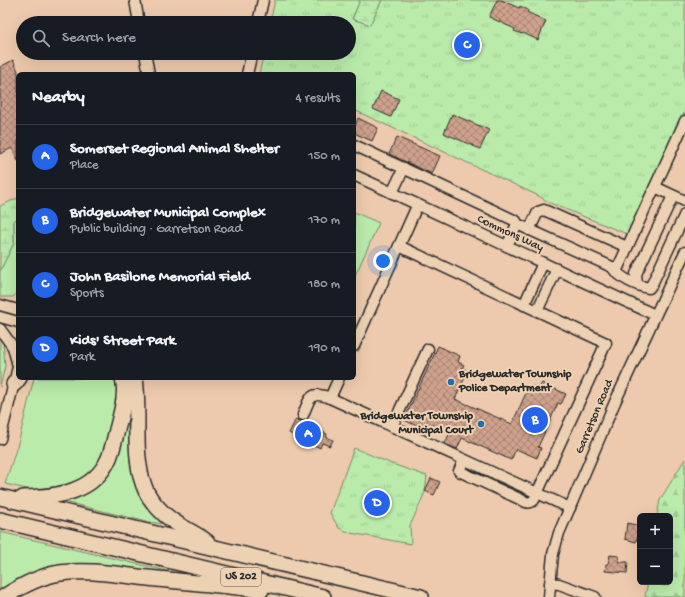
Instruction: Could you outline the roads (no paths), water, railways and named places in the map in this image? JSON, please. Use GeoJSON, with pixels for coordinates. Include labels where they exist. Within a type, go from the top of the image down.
{"type":"FeatureCollection","features":[{"type":"Feature","properties":{"kind":"highway"},"geometry":{"type":"LineString","coordinates":[[1,498],[49,497],[70,493],[87,485],[96,478],[109,459],[113,447],[124,398],[125,389],[123,380]]}},
{"type":"Feature","properties":{"kind":"highway"},"geometry":{"type":"LineString","coordinates":[[135,380],[140,472],[144,486],[152,500],[162,512],[175,523],[196,534],[214,548]]}},
{"type":"Feature","properties":{"kind":"highway","name":"US 202"},"geometry":{"type":"LineString","coordinates":[[1,498],[421,597]]}},
{"type":"Feature","properties":{"kind":"highway","name":"US 202"},"geometry":{"type":"LineString","coordinates":[[0,520],[323,597]]}},
{"type":"Feature","properties":{"kind":"highway"},"geometry":{"type":"LineString","coordinates":[[4,597],[16,589],[38,579],[58,573],[77,572],[106,573],[323,597]]}},
{"type":"Feature","properties":{"kind":"street"},"geometry":{"type":"LineString","coordinates":[[135,0],[138,16]]}},
{"type":"Feature","properties":{"kind":"street"},"geometry":{"type":"LineString","coordinates":[[260,16],[263,0]]}},
{"type":"Feature","properties":{"kind":"street"},"geometry":{"type":"LineString","coordinates":[[146,60],[149,72]]}},
{"type":"Feature","properties":{"kind":"street"},"geometry":{"type":"LineString","coordinates":[[247,72],[250,60]]}},
{"type":"Feature","properties":{"kind":"street"},"geometry":{"type":"LineString","coordinates":[[616,272],[685,121]]}},
{"type":"Feature","properties":{"kind":"street"},"geometry":{"type":"LineString","coordinates":[[356,146],[516,222],[529,230],[612,267],[616,272],[625,278],[644,287],[649,288],[651,286],[685,214]]}},
{"type":"Feature","properties":{"kind":"street"},"geometry":{"type":"LineString","coordinates":[[392,193],[404,168]]}},
{"type":"Feature","properties":{"kind":"street","name":"Commons Way"},"geometry":{"type":"LineString","coordinates":[[356,176],[655,315]]}},
{"type":"Feature","properties":{"kind":"street"},"geometry":{"type":"LineString","coordinates":[[655,187],[685,201]]}},
{"type":"Feature","properties":{"kind":"street"},"geometry":{"type":"LineString","coordinates":[[637,284],[636,274],[672,196]]}},
{"type":"Feature","properties":{"kind":"street"},"geometry":{"type":"LineString","coordinates":[[356,342],[418,206]]}},
{"type":"Feature","properties":{"kind":"street"},"geometry":{"type":"LineString","coordinates":[[529,230],[538,212],[544,210],[627,247]]}},
{"type":"Feature","properties":{"kind":"street"},"geometry":{"type":"LineString","coordinates":[[506,246],[517,224]]}},
{"type":"Feature","properties":{"kind":"street"},"geometry":{"type":"LineString","coordinates":[[399,246],[606,343],[537,494]]}},
{"type":"Feature","properties":{"kind":"street","name":"Garretson Road"},"geometry":{"type":"LineString","coordinates":[[549,597],[551,563],[555,544],[616,402],[685,252]]}},
{"type":"Feature","properties":{"kind":"street"},"geometry":{"type":"LineString","coordinates":[[524,305],[543,263]]}},
{"type":"Feature","properties":{"kind":"street"},"geometry":{"type":"LineString","coordinates":[[537,311],[557,269]]}},
{"type":"Feature","properties":{"kind":"street"},"geometry":{"type":"LineString","coordinates":[[0,305],[16,309]]}},
{"type":"Feature","properties":{"kind":"street"},"geometry":{"type":"LineString","coordinates":[[0,317],[16,321]]}},
{"type":"Feature","properties":{"kind":"street"},"geometry":{"type":"LineString","coordinates":[[0,329],[13,347],[16,358]]}},
{"type":"Feature","properties":{"kind":"street"},"geometry":{"type":"LineString","coordinates":[[392,427],[428,349]]}},
{"type":"Feature","properties":{"kind":"street"},"geometry":{"type":"LineString","coordinates":[[330,398],[338,380]]}},
{"type":"Feature","properties":{"kind":"street"},"geometry":{"type":"LineString","coordinates":[[0,439],[16,381]]}},
{"type":"Feature","properties":{"kind":"street"},"geometry":{"type":"LineString","coordinates":[[303,415],[311,396],[320,394],[570,508]]}},
{"type":"Feature","properties":{"kind":"street"},"geometry":{"type":"LineString","coordinates":[[550,583],[559,584],[594,597]]}},
{"type":"Feature","properties":{"kind":"place","name":"John Basilone Memorial Field"},"geometry":{"type":"Point","coordinates":[467,45]}},
{"type":"Feature","properties":{"kind":"place","name":"Bridgewater Township Police Department"},"geometry":{"type":"Point","coordinates":[451,382]}},
{"type":"Feature","properties":{"kind":"place","name":"Bridgewater Municipal Complex"},"geometry":{"type":"Point","coordinates":[535,420]}},
{"type":"Feature","properties":{"kind":"place","name":"Bridgewater Township Municipal Court"},"geometry":{"type":"Point","coordinates":[481,424]}},
{"type":"Feature","properties":{"kind":"place","name":"Somerset Regional Animal Shelter"},"geometry":{"type":"Point","coordinates":[308,434]}},
{"type":"Feature","properties":{"kind":"place","name":"Kids' Street Park"},"geometry":{"type":"Point","coordinates":[377,503]}}]}
